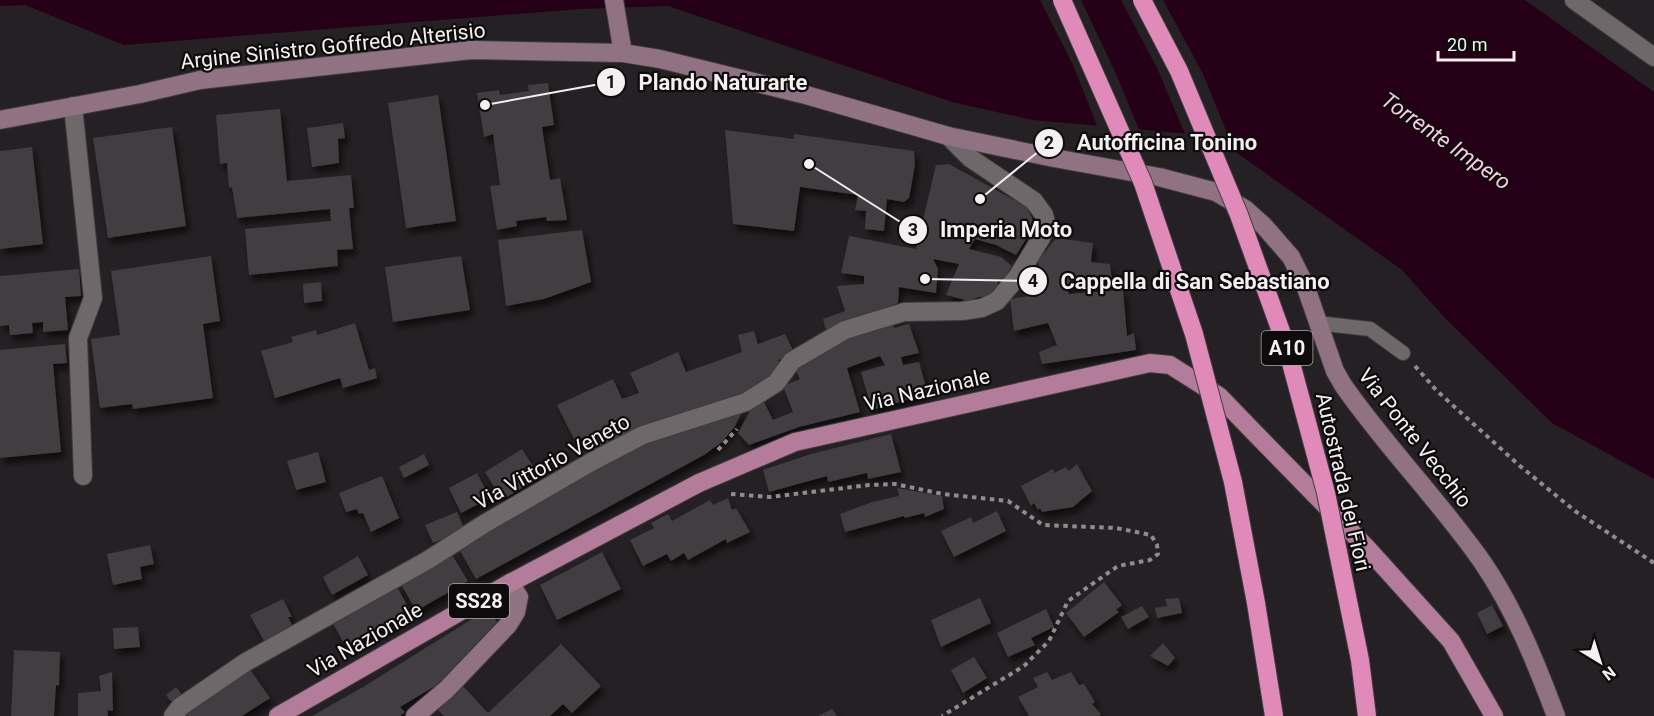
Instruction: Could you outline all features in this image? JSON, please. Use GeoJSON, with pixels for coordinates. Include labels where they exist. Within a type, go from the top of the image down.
{"type":"FeatureCollection","features":[{"type":"Feature","properties":{"kind":"highway"},"geometry":{"type":"LineString","coordinates":[[1062,0],[1143,183],[1194,334],[1233,482],[1274,716]]}},
{"type":"Feature","properties":{"kind":"highway","name":"Autostrada dei Fiori"},"geometry":{"type":"LineString","coordinates":[[1142,0],[1184,82],[1239,215],[1287,348],[1326,493],[1360,660],[1367,716]]}},
{"type":"Feature","properties":{"kind":"main road"},"geometry":{"type":"LineString","coordinates":[[614,0],[623,53]]}},
{"type":"Feature","properties":{"kind":"main road","name":"Argine Sinistro Goffredo Alterisio"},"geometry":{"type":"LineString","coordinates":[[0,120],[200,80],[471,51],[623,53],[660,58],[806,95],[948,136]]}},
{"type":"Feature","properties":{"kind":"main road","name":"Via Ponte Vecchio"},"geometry":{"type":"LineString","coordinates":[[948,136],[1159,177],[1216,192],[1245,209],[1264,226],[1291,258],[1305,285],[1335,370],[1343,386],[1484,564],[1532,652],[1556,716]]}},
{"type":"Feature","properties":{"kind":"main road","name":"Via Nazionale"},"geometry":{"type":"LineString","coordinates":[[278,716],[510,583],[699,483],[795,442],[1150,363],[1170,365],[1219,396],[1367,548],[1451,641],[1494,716]]}},
{"type":"Feature","properties":{"kind":"main road"},"geometry":{"type":"LineString","coordinates":[[415,716],[446,690],[508,625],[516,612],[519,597],[510,583]]}},
{"type":"Feature","properties":{"kind":"street"},"geometry":{"type":"LineString","coordinates":[[1574,0],[1654,57]]}},
{"type":"Feature","properties":{"kind":"street"},"geometry":{"type":"LineString","coordinates":[[74,106],[93,298],[78,339],[83,476]]}},
{"type":"Feature","properties":{"kind":"street","name":"Via Vittorio Veneto"},"geometry":{"type":"LineString","coordinates":[[173,716],[180,707],[246,662],[428,560],[484,524],[593,461],[643,435],[742,404],[776,383],[792,361],[845,330],[904,312],[962,311],[989,305],[1006,293],[1044,231],[1046,223],[1044,215],[1034,201],[970,158],[948,136]]}},
{"type":"Feature","properties":{"kind":"lane"},"geometry":{"type":"LineString","coordinates":[[1317,322],[1370,329],[1403,353]]}},
{"type":"Feature","properties":{"kind":"path"},"geometry":{"type":"LineString","coordinates":[[1403,353],[1437,391],[1520,466],[1575,511],[1654,563]]}},
{"type":"Feature","properties":{"kind":"path"},"geometry":{"type":"LineString","coordinates":[[699,483],[724,494],[770,497],[895,484],[943,494],[1008,501],[1043,525],[1116,528],[1150,536],[1157,545],[1158,554],[1150,560],[1118,566],[1066,602],[1049,641],[1023,666],[942,716]]}},
{"type":"Feature","properties":{"kind":"water","name":"Torrente Impero"},"geometry":{"type":"Polygon","coordinates":[[[0,0],[1525,0],[1654,92],[1654,479],[1552,423],[1445,318],[1402,270],[1213,136],[1033,120],[952,102],[668,6],[581,9],[124,45],[25,5],[0,6],[0,0]]]}},
{"type":"Feature","properties":{"kind":"pier"},"geometry":{"type":"Polygon","coordinates":[[[1040,0],[1081,0],[1140,132],[1098,128],[1073,65],[1040,0]]]}},
{"type":"Feature","properties":{"kind":"pier"},"geometry":{"type":"Polygon","coordinates":[[[1121,0],[1163,0],[1203,74],[1237,157],[1212,139],[1186,136],[1157,68],[1121,0]]]}},
{"type":"Feature","properties":{"kind":"building"},"geometry":{"type":"Polygon","coordinates":[[[548,83],[554,125],[542,127],[550,180],[560,178],[567,220],[547,221],[546,217],[516,221],[517,226],[497,230],[490,186],[500,185],[493,134],[484,137],[477,93],[499,90],[500,95],[529,91],[528,85],[548,83]]]}},
{"type":"Feature","properties":{"kind":"building"},"geometry":{"type":"Polygon","coordinates":[[[438,95],[456,221],[406,228],[388,103],[438,95]]]}},
{"type":"Feature","properties":{"kind":"building"},"geometry":{"type":"Polygon","coordinates":[[[280,109],[287,181],[351,175],[354,208],[349,208],[353,249],[337,250],[338,266],[249,275],[245,229],[331,221],[330,209],[237,218],[232,187],[229,188],[227,163],[220,164],[216,115],[280,109]]]}},
{"type":"Feature","properties":{"kind":"building"},"geometry":{"type":"Polygon","coordinates":[[[343,123],[345,138],[338,139],[339,163],[312,167],[307,128],[343,123]]]}},
{"type":"Feature","properties":{"kind":"building"},"geometry":{"type":"Polygon","coordinates":[[[172,127],[186,226],[108,238],[93,138],[172,127]]]}},
{"type":"Feature","properties":{"kind":"building"},"geometry":{"type":"Polygon","coordinates":[[[725,130],[794,139],[794,134],[914,151],[915,165],[909,198],[904,202],[887,199],[884,231],[865,229],[866,211],[855,210],[858,195],[800,187],[794,231],[733,224],[725,130]]]}},
{"type":"Feature","properties":{"kind":"building"},"geometry":{"type":"Polygon","coordinates":[[[32,147],[43,244],[0,249],[0,151],[32,147]]]}},
{"type":"Feature","properties":{"kind":"building"},"geometry":{"type":"Polygon","coordinates":[[[949,164],[1027,207],[1035,225],[1016,255],[996,245],[975,239],[969,249],[1001,257],[1012,266],[1003,281],[998,280],[997,288],[993,289],[995,294],[975,298],[973,302],[946,295],[959,264],[933,259],[938,269],[936,293],[899,287],[898,303],[826,331],[823,319],[845,311],[837,286],[864,284],[864,276],[841,273],[849,236],[916,249],[936,165],[949,164]]]}},
{"type":"Feature","properties":{"kind":"building"},"geometry":{"type":"Polygon","coordinates":[[[582,230],[591,282],[544,299],[506,306],[498,240],[582,230]]]}},
{"type":"Feature","properties":{"kind":"building"},"geometry":{"type":"Polygon","coordinates":[[[1056,238],[1093,243],[1091,262],[1110,264],[1112,280],[1066,284],[1069,294],[1123,290],[1127,336],[1134,333],[1136,350],[1042,364],[1039,352],[1057,345],[1048,323],[1014,331],[1010,299],[1042,294],[1036,271],[1040,271],[1037,258],[1041,257],[1056,238]]]}},
{"type":"Feature","properties":{"kind":"building"},"geometry":{"type":"Polygon","coordinates":[[[211,256],[220,321],[203,324],[213,398],[133,409],[132,404],[100,408],[91,339],[120,335],[111,271],[211,256]]]}},
{"type":"Feature","properties":{"kind":"building"},"geometry":{"type":"Polygon","coordinates":[[[461,256],[470,310],[393,322],[385,267],[461,256]]]}},
{"type":"Feature","properties":{"kind":"building"},"geometry":{"type":"Polygon","coordinates":[[[79,269],[81,296],[65,297],[68,330],[43,332],[43,322],[32,323],[33,333],[10,335],[9,325],[0,326],[0,276],[79,269]]]}},
{"type":"Feature","properties":{"kind":"building"},"geometry":{"type":"Polygon","coordinates":[[[321,282],[322,301],[304,303],[303,284],[321,282]]]}},
{"type":"Feature","properties":{"kind":"building"},"geometry":{"type":"Polygon","coordinates":[[[892,320],[894,328],[909,324],[919,353],[901,357],[903,365],[919,362],[928,394],[872,410],[861,372],[885,365],[880,356],[847,368],[860,412],[799,427],[749,445],[738,433],[756,400],[761,396],[773,420],[793,412],[783,386],[800,379],[793,365],[823,346],[892,320]]]}},
{"type":"Feature","properties":{"kind":"building"},"geometry":{"type":"Polygon","coordinates":[[[355,323],[369,370],[375,368],[377,378],[343,388],[340,378],[275,398],[261,351],[293,342],[291,337],[316,330],[317,335],[355,323]]]}},
{"type":"Feature","properties":{"kind":"building"},"geometry":{"type":"Polygon","coordinates":[[[754,331],[758,344],[785,334],[795,354],[778,360],[783,368],[743,398],[596,454],[588,436],[575,441],[557,405],[613,379],[622,399],[639,393],[630,373],[678,352],[686,372],[692,370],[742,352],[738,335],[754,331]]]}},
{"type":"Feature","properties":{"kind":"building"},"geometry":{"type":"Polygon","coordinates":[[[65,344],[67,363],[53,364],[61,452],[0,458],[0,350],[65,344]]]}},
{"type":"Feature","properties":{"kind":"building"},"geometry":{"type":"Polygon","coordinates":[[[743,410],[735,426],[722,442],[704,455],[476,579],[459,549],[650,438],[743,410]]]}},
{"type":"Feature","properties":{"kind":"building"},"geometry":{"type":"Polygon","coordinates":[[[891,434],[901,472],[868,479],[867,473],[828,482],[827,476],[769,492],[763,470],[811,454],[891,434]]]}},
{"type":"Feature","properties":{"kind":"building"},"geometry":{"type":"Polygon","coordinates":[[[522,449],[540,477],[502,500],[485,472],[522,449]]]}},
{"type":"Feature","properties":{"kind":"building"},"geometry":{"type":"Polygon","coordinates":[[[318,452],[326,482],[296,490],[287,461],[318,452]]]}},
{"type":"Feature","properties":{"kind":"building"},"geometry":{"type":"Polygon","coordinates":[[[424,454],[429,465],[404,478],[399,467],[424,454]]]}},
{"type":"Feature","properties":{"kind":"building"},"geometry":{"type":"Polygon","coordinates":[[[1077,464],[1092,491],[1073,507],[1042,512],[1034,503],[1031,506],[1021,486],[1053,469],[1054,473],[1066,467],[1069,471],[1077,464]]]}},
{"type":"Feature","properties":{"kind":"building"},"geometry":{"type":"Polygon","coordinates":[[[477,473],[490,498],[461,513],[449,488],[477,473]]]}},
{"type":"Feature","properties":{"kind":"building"},"geometry":{"type":"Polygon","coordinates":[[[382,476],[399,518],[371,532],[363,513],[359,514],[357,509],[346,512],[339,493],[382,476]]]}},
{"type":"Feature","properties":{"kind":"building"},"geometry":{"type":"Polygon","coordinates":[[[897,488],[942,496],[944,509],[925,517],[924,513],[905,518],[904,516],[845,532],[840,514],[872,502],[899,496],[897,488]]]}},
{"type":"Feature","properties":{"kind":"building"},"geometry":{"type":"Polygon","coordinates":[[[728,498],[732,510],[736,508],[750,532],[727,543],[726,539],[688,560],[684,553],[671,561],[667,554],[643,566],[630,540],[654,528],[651,523],[668,514],[672,521],[710,500],[713,505],[728,498]]]}},
{"type":"Feature","properties":{"kind":"building"},"geometry":{"type":"Polygon","coordinates":[[[997,511],[1006,531],[954,557],[941,531],[971,517],[973,523],[997,511]]]}},
{"type":"Feature","properties":{"kind":"building"},"geometry":{"type":"Polygon","coordinates":[[[457,512],[465,530],[433,543],[425,525],[457,512]]]}},
{"type":"Feature","properties":{"kind":"building"},"geometry":{"type":"Polygon","coordinates":[[[150,545],[154,564],[140,567],[142,579],[113,585],[107,554],[150,545]]]}},
{"type":"Feature","properties":{"kind":"building"},"geometry":{"type":"Polygon","coordinates":[[[602,552],[621,589],[557,620],[540,585],[602,552]]]}},
{"type":"Feature","properties":{"kind":"building"},"geometry":{"type":"Polygon","coordinates":[[[451,553],[468,581],[416,611],[401,584],[451,553]]]}},
{"type":"Feature","properties":{"kind":"building"},"geometry":{"type":"Polygon","coordinates":[[[358,556],[368,575],[332,595],[323,577],[358,556]]]}},
{"type":"Feature","properties":{"kind":"building"},"geometry":{"type":"Polygon","coordinates":[[[1104,582],[1122,605],[1116,610],[1119,612],[1084,637],[1066,613],[1104,582]]]}},
{"type":"Feature","properties":{"kind":"building"},"geometry":{"type":"Polygon","coordinates":[[[396,585],[412,614],[347,649],[331,620],[396,585]]]}},
{"type":"Feature","properties":{"kind":"building"},"geometry":{"type":"Polygon","coordinates":[[[980,598],[991,623],[941,647],[931,620],[980,598]]]}},
{"type":"Feature","properties":{"kind":"building"},"geometry":{"type":"Polygon","coordinates":[[[1179,598],[1182,613],[1157,618],[1155,608],[1167,606],[1165,599],[1179,598]]]}},
{"type":"Feature","properties":{"kind":"building"},"geometry":{"type":"Polygon","coordinates":[[[283,599],[292,617],[288,617],[294,629],[266,645],[250,615],[283,599]]]}},
{"type":"Feature","properties":{"kind":"building"},"geometry":{"type":"Polygon","coordinates":[[[1492,605],[1503,626],[1487,634],[1477,613],[1492,605]]]}},
{"type":"Feature","properties":{"kind":"building"},"geometry":{"type":"Polygon","coordinates":[[[1142,606],[1149,617],[1128,629],[1121,617],[1142,606]]]}},
{"type":"Feature","properties":{"kind":"building"},"geometry":{"type":"Polygon","coordinates":[[[488,609],[497,622],[437,685],[400,707],[405,712],[400,716],[312,716],[363,687],[488,609]]]}},
{"type":"Feature","properties":{"kind":"building"},"geometry":{"type":"Polygon","coordinates":[[[1046,609],[1054,627],[1031,638],[1035,645],[1008,657],[997,633],[1046,609]]]}},
{"type":"Feature","properties":{"kind":"building"},"geometry":{"type":"Polygon","coordinates":[[[138,627],[140,647],[114,649],[113,628],[138,627]]]}},
{"type":"Feature","properties":{"kind":"building"},"geometry":{"type":"Polygon","coordinates":[[[1163,643],[1175,658],[1168,666],[1150,656],[1163,643]]]}},
{"type":"Feature","properties":{"kind":"building"},"geometry":{"type":"Polygon","coordinates":[[[561,644],[601,686],[572,713],[563,704],[550,716],[444,716],[438,710],[463,686],[488,713],[561,644]]]}},
{"type":"Feature","properties":{"kind":"building"},"geometry":{"type":"Polygon","coordinates":[[[14,650],[60,652],[59,686],[56,685],[54,716],[11,716],[14,650]]]}},
{"type":"Feature","properties":{"kind":"building"},"geometry":{"type":"Polygon","coordinates":[[[974,657],[987,678],[963,693],[951,670],[974,657]]]}},
{"type":"Feature","properties":{"kind":"building"},"geometry":{"type":"Polygon","coordinates":[[[249,668],[270,698],[242,716],[186,716],[184,713],[249,668]]]}},
{"type":"Feature","properties":{"kind":"building"},"geometry":{"type":"Polygon","coordinates":[[[112,672],[113,711],[108,710],[108,716],[78,716],[78,693],[101,691],[99,676],[112,672]]]}},
{"type":"Feature","properties":{"kind":"building"},"geometry":{"type":"Polygon","coordinates":[[[1047,672],[1052,680],[1071,672],[1079,685],[1084,684],[1095,702],[1092,704],[1101,714],[1099,716],[1029,716],[1018,697],[1038,687],[1033,678],[1047,672]]]}},
{"type":"Feature","properties":{"kind":"building"},"geometry":{"type":"Polygon","coordinates":[[[176,687],[183,696],[173,704],[166,695],[176,687]]]}},
{"type":"Feature","properties":{"kind":"building"},"geometry":{"type":"Polygon","coordinates":[[[832,709],[837,716],[818,716],[832,709]]]}},
{"type":"Feature","properties":{"kind":"place","name":"Plando Naturarte"},"geometry":{"type":"Point","coordinates":[485,105]}},
{"type":"Feature","properties":{"kind":"place","name":"Imperia Moto"},"geometry":{"type":"Point","coordinates":[809,164]}},
{"type":"Feature","properties":{"kind":"place","name":"Autofficina Tonino"},"geometry":{"type":"Point","coordinates":[980,199]}},
{"type":"Feature","properties":{"kind":"place","name":"Cappella di San Sebastiano"},"geometry":{"type":"Point","coordinates":[925,279]}}]}
